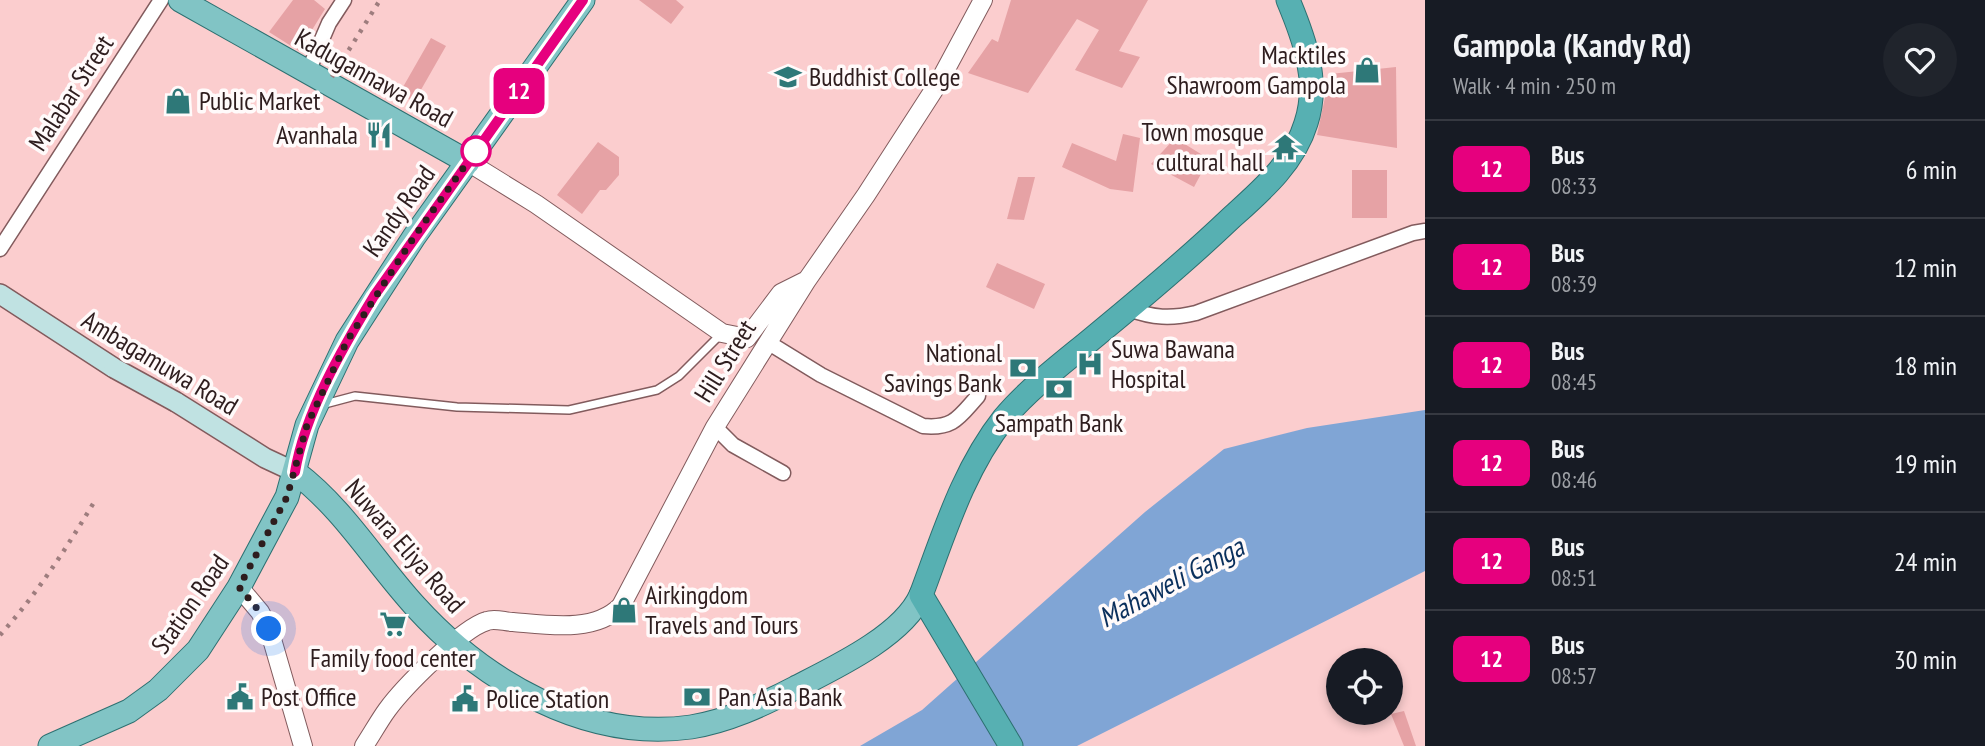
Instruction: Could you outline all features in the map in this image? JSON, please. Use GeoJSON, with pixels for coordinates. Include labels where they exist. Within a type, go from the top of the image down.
{"type":"FeatureCollection","features":[{"type":"Feature","properties":{"kind":"highway"},"geometry":{"type":"LineString","coordinates":[[1011,746],[921,595],[956,501],[982,448],[1020,401],[1129,309],[1244,206],[1280,170],[1299,140],[1307,122],[1311,80],[1309,59],[1288,0]]}},
{"type":"Feature","properties":{"kind":"main road","name":"Kadugannawa Road"},"geometry":{"type":"LineString","coordinates":[[180,0],[307,74],[468,162]]}},
{"type":"Feature","properties":{"kind":"main road","name":"Kandy Road"},"geometry":{"type":"LineString","coordinates":[[295,472],[301,442],[316,406],[347,341],[374,296],[583,0]]}},
{"type":"Feature","properties":{"kind":"main road","name":"Ambagamuwa Road"},"geometry":{"type":"LineString","coordinates":[[0,294],[114,368],[176,402],[265,458],[295,472]]}},
{"type":"Feature","properties":{"kind":"main road","name":"Nuwara Eliya Road"},"geometry":{"type":"LineString","coordinates":[[295,472],[327,497],[413,604],[481,666],[508,684],[575,715],[630,727],[677,728],[709,723],[746,711],[816,677],[901,624],[914,611],[921,595]]}},
{"type":"Feature","properties":{"kind":"main road","name":"Station Road"},"geometry":{"type":"LineString","coordinates":[[50,746],[121,715],[158,690],[198,650],[239,587],[287,497],[295,472]]}},
{"type":"Feature","properties":{"kind":"street","name":"Malabar Street"},"geometry":{"type":"LineString","coordinates":[[0,249],[161,0]]}},
{"type":"Feature","properties":{"kind":"street"},"geometry":{"type":"LineString","coordinates":[[307,74],[329,23],[344,0]]}},
{"type":"Feature","properties":{"kind":"street","name":"Hill Street"},"geometry":{"type":"LineString","coordinates":[[364,746],[388,708],[453,642],[480,624],[493,620],[574,625],[611,615],[621,606],[715,427],[807,280],[939,82],[983,0]]}},
{"type":"Feature","properties":{"kind":"street"},"geometry":{"type":"LineString","coordinates":[[468,162],[536,204],[723,333],[747,338],[781,293],[807,280]]}},
{"type":"Feature","properties":{"kind":"street"},"geometry":{"type":"LineString","coordinates":[[1129,309],[1157,318],[1196,313],[1413,233],[1425,231]]}},
{"type":"Feature","properties":{"kind":"street"},"geometry":{"type":"LineString","coordinates":[[769,343],[821,376],[923,426],[938,428],[951,425],[978,396]]}},
{"type":"Feature","properties":{"kind":"street"},"geometry":{"type":"LineString","coordinates":[[715,427],[733,445],[783,473]]}},
{"type":"Feature","properties":{"kind":"street"},"geometry":{"type":"LineString","coordinates":[[239,587],[260,612],[269,629],[303,746]]}},
{"type":"Feature","properties":{"kind":"lane"},"geometry":{"type":"LineString","coordinates":[[316,406],[355,396],[457,407],[569,410],[657,390],[679,376],[723,333]]}},
{"type":"Feature","properties":{"kind":"water","name":"Mahaweli Ganga"},"geometry":{"type":"Polygon","coordinates":[[[1425,410],[1425,571],[1077,746],[860,746],[922,710],[1145,512],[1224,449],[1307,428],[1425,410]]]}},
{"type":"Feature","properties":{"kind":"building"},"geometry":{"type":"Polygon","coordinates":[[[293,0],[314,0],[325,9],[299,51],[269,32],[293,0]]]}},
{"type":"Feature","properties":{"kind":"building"},"geometry":{"type":"Polygon","coordinates":[[[639,0],[676,0],[684,7],[671,24],[639,0]]]}},
{"type":"Feature","properties":{"kind":"building"},"geometry":{"type":"Polygon","coordinates":[[[1011,0],[1148,0],[1119,51],[1140,57],[1122,88],[1075,70],[1099,30],[1077,19],[1028,93],[968,73],[992,39],[998,42],[1011,0]]]}},
{"type":"Feature","properties":{"kind":"building"},"geometry":{"type":"Polygon","coordinates":[[[431,38],[446,46],[414,102],[399,94],[431,38]]]}},
{"type":"Feature","properties":{"kind":"building"},"geometry":{"type":"Polygon","coordinates":[[[1396,67],[1397,148],[1317,135],[1330,74],[1396,67]]]}},
{"type":"Feature","properties":{"kind":"building"},"geometry":{"type":"Polygon","coordinates":[[[1123,134],[1140,138],[1133,192],[1110,189],[1062,167],[1072,143],[1116,161],[1123,134]]]}},
{"type":"Feature","properties":{"kind":"building"},"geometry":{"type":"Polygon","coordinates":[[[1175,138],[1209,159],[1194,187],[1151,164],[1175,138]]]}},
{"type":"Feature","properties":{"kind":"building"},"geometry":{"type":"Polygon","coordinates":[[[598,142],[619,157],[619,175],[606,190],[600,190],[582,214],[557,195],[598,142]]]}},
{"type":"Feature","properties":{"kind":"building"},"geometry":{"type":"Polygon","coordinates":[[[1352,170],[1387,170],[1387,218],[1352,218],[1352,170]]]}},
{"type":"Feature","properties":{"kind":"building"},"geometry":{"type":"Polygon","coordinates":[[[1018,177],[1035,177],[1024,220],[1007,219],[1018,177]]]}},
{"type":"Feature","properties":{"kind":"building"},"geometry":{"type":"Polygon","coordinates":[[[997,263],[1045,284],[1034,309],[986,287],[997,263]]]}},
{"type":"Feature","properties":{"kind":"building"},"geometry":{"type":"Polygon","coordinates":[[[1403,711],[1416,746],[1404,746],[1395,725],[1403,725],[1403,711]]]}},
{"type":"Feature","properties":{"kind":"railway"},"geometry":{"type":"LineString","coordinates":[[332,77],[380,0]]}},
{"type":"Feature","properties":{"kind":"railway"},"geometry":{"type":"LineString","coordinates":[[0,635],[27,603],[96,499]]}},
{"type":"Feature","properties":{"kind":"bus line","name":"12"},"geometry":{"type":"LineString","coordinates":[[295,472],[307,425],[347,341],[374,296],[583,0]]}},
{"type":"Feature","properties":{"kind":"place","name":"Macktiles Shawroom Gampola"},"geometry":{"type":"Point","coordinates":[1367,70]}},
{"type":"Feature","properties":{"kind":"place","name":"Buddhist College"},"geometry":{"type":"Point","coordinates":[788,77]}},
{"type":"Feature","properties":{"kind":"place","name":"Public Market"},"geometry":{"type":"Point","coordinates":[178,101]}},
{"type":"Feature","properties":{"kind":"place","name":"Avanhala"},"geometry":{"type":"Point","coordinates":[379,135]}},
{"type":"Feature","properties":{"kind":"place","name":"Town mosque cultural hall"},"geometry":{"type":"Point","coordinates":[1285,147]}},
{"type":"Feature","properties":{"kind":"place","name":"Suwa Bawana Hospital"},"geometry":{"type":"Point","coordinates":[1090,364]}},
{"type":"Feature","properties":{"kind":"place","name":"National Savings Bank"},"geometry":{"type":"Point","coordinates":[1023,368]}},
{"type":"Feature","properties":{"kind":"place","name":"Sampath Bank"},"geometry":{"type":"Point","coordinates":[1059,389]}},
{"type":"Feature","properties":{"kind":"place","name":"Airkingdom Travels and Tours"},"geometry":{"type":"Point","coordinates":[624,610]}},
{"type":"Feature","properties":{"kind":"place","name":"Family food center"},"geometry":{"type":"Point","coordinates":[393,624]}},
{"type":"Feature","properties":{"kind":"place","name":"Post Office"},"geometry":{"type":"Point","coordinates":[240,697]}},
{"type":"Feature","properties":{"kind":"place","name":"Pan Asia Bank"},"geometry":{"type":"Point","coordinates":[697,697]}},
{"type":"Feature","properties":{"kind":"place","name":"Police Station"},"geometry":{"type":"Point","coordinates":[465,699]}},
{"type":"Feature","properties":{"kind":"route"},"geometry":{"type":"LineString","coordinates":[[269,629],[251,599],[239,587],[287,497],[307,425],[347,341],[374,296],[482,142],[476,151]]}}]}
